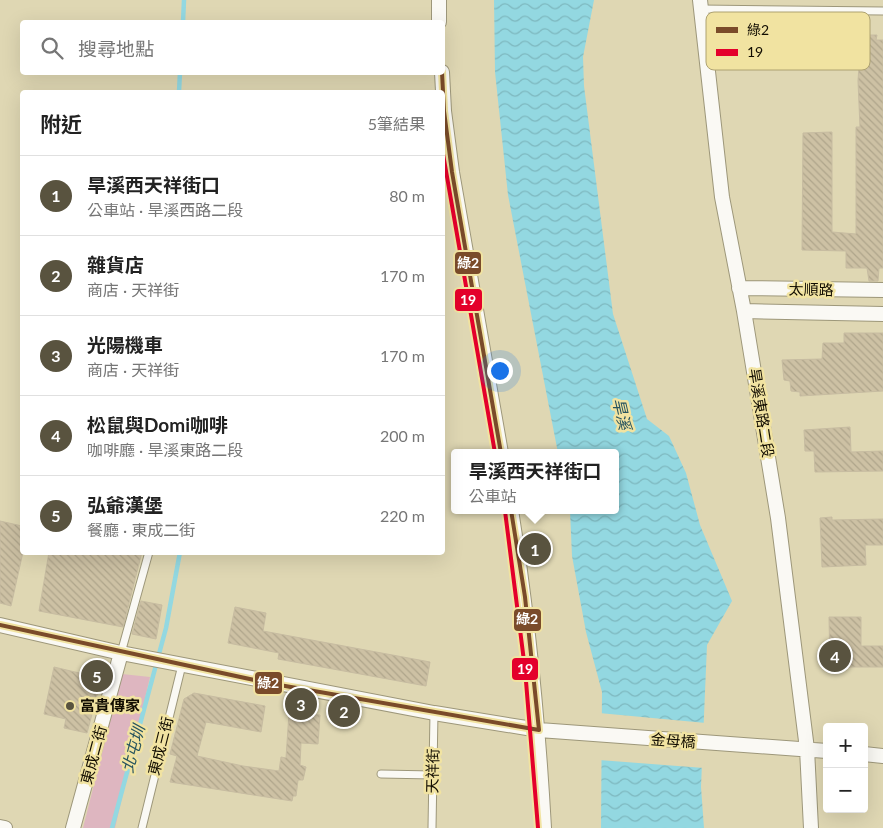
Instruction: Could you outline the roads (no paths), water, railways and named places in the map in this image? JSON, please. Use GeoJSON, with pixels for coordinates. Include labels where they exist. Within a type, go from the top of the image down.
{"type":"FeatureCollection","features":[{"type":"Feature","properties":{"kind":"street"},"geometry":{"type":"LineString","coordinates":[[439,0],[439,20]]}},
{"type":"Feature","properties":{"kind":"street","name":"旱溪東路二段"},"geometry":{"type":"LineString","coordinates":[[700,4],[706,57]]}},
{"type":"Feature","properties":{"kind":"street","name":"旱溪東路二段"},"geometry":{"type":"LineString","coordinates":[[708,70],[722,197],[744,311],[778,518],[807,749],[811,828]]}},
{"type":"Feature","properties":{"kind":"street"},"geometry":{"type":"LineString","coordinates":[[442,75],[443,90]]}},
{"type":"Feature","properties":{"kind":"street"},"geometry":{"type":"LineString","coordinates":[[445,119],[452,172],[500,449]]}},
{"type":"Feature","properties":{"kind":"street","name":"太順路"},"geometry":{"type":"LineString","coordinates":[[739,288],[883,290]]}},
{"type":"Feature","properties":{"kind":"street","name":"太順路"},"geometry":{"type":"LineString","coordinates":[[744,311],[883,314]]}},
{"type":"Feature","properties":{"kind":"street"},"geometry":{"type":"LineString","coordinates":[[512,514],[525,597],[539,730],[544,828]]}},
{"type":"Feature","properties":{"kind":"street"},"geometry":{"type":"LineString","coordinates":[[0,625],[182,665],[434,714],[539,730]]}},
{"type":"Feature","properties":{"kind":"street","name":"東成二街"},"geometry":{"type":"LineString","coordinates":[[73,828],[121,653]]}},
{"type":"Feature","properties":{"kind":"street","name":"金母橋"},"geometry":{"type":"LineString","coordinates":[[539,730],[823,751]]}},
{"type":"Feature","properties":{"kind":"street"},"geometry":{"type":"LineString","coordinates":[[868,754],[883,756]]}},
{"type":"Feature","properties":{"kind":"street"},"geometry":{"type":"LineString","coordinates":[[0,827],[5,828]]}},
{"type":"Feature","properties":{"kind":"lane"},"geometry":{"type":"LineString","coordinates":[[700,4],[883,10]]}},
{"type":"Feature","properties":{"kind":"lane"},"geometry":{"type":"LineString","coordinates":[[121,653],[148,555]]}},
{"type":"Feature","properties":{"kind":"lane","name":"東成三街"},"geometry":{"type":"LineString","coordinates":[[142,828],[182,665]]}},
{"type":"Feature","properties":{"kind":"lane","name":"天祥街"},"geometry":{"type":"LineString","coordinates":[[432,828],[434,714]]}},
{"type":"Feature","properties":{"kind":"lane"},"geometry":{"type":"LineString","coordinates":[[381,774],[433,775]]}},
{"type":"Feature","properties":{"kind":"water","name":"旱溪"},"geometry":{"type":"Polygon","coordinates":[[[494,0],[594,0],[583,57],[584,86],[613,314],[647,419],[669,436],[686,473],[700,525],[732,601],[707,645],[701,787],[704,828],[601,828],[602,692],[586,632],[572,556],[570,514],[619,514],[619,449],[557,449],[508,195],[495,72],[494,0]]]}},
{"type":"Feature","properties":{"kind":"waterway","name":"北屯圳"},"geometry":{"type":"LineString","coordinates":[[183,20],[184,0]]}},
{"type":"Feature","properties":{"kind":"waterway","name":"北屯圳"},"geometry":{"type":"LineString","coordinates":[[179,90],[180,75]]}},
{"type":"Feature","properties":{"kind":"waterway","name":"北屯圳"},"geometry":{"type":"LineString","coordinates":[[112,828],[166,628],[179,555]]}},
{"type":"Feature","properties":{"kind":"place","name":"旱溪西天祥街口"},"geometry":{"type":"Point","coordinates":[535,549]}},
{"type":"Feature","properties":{"kind":"place","name":"松鼠與Domi咖啡"},"geometry":{"type":"Point","coordinates":[835,656]}},
{"type":"Feature","properties":{"kind":"place","name":"弘爺漢堡"},"geometry":{"type":"Point","coordinates":[97,676]}},
{"type":"Feature","properties":{"kind":"place","name":"光陽機車"},"geometry":{"type":"Point","coordinates":[301,704]}},
{"type":"Feature","properties":{"kind":"place","name":"富貴傳家"},"geometry":{"type":"Point","coordinates":[70,706]}},
{"type":"Feature","properties":{"kind":"place","name":"雜貨店"},"geometry":{"type":"Point","coordinates":[344,711]}}]}
